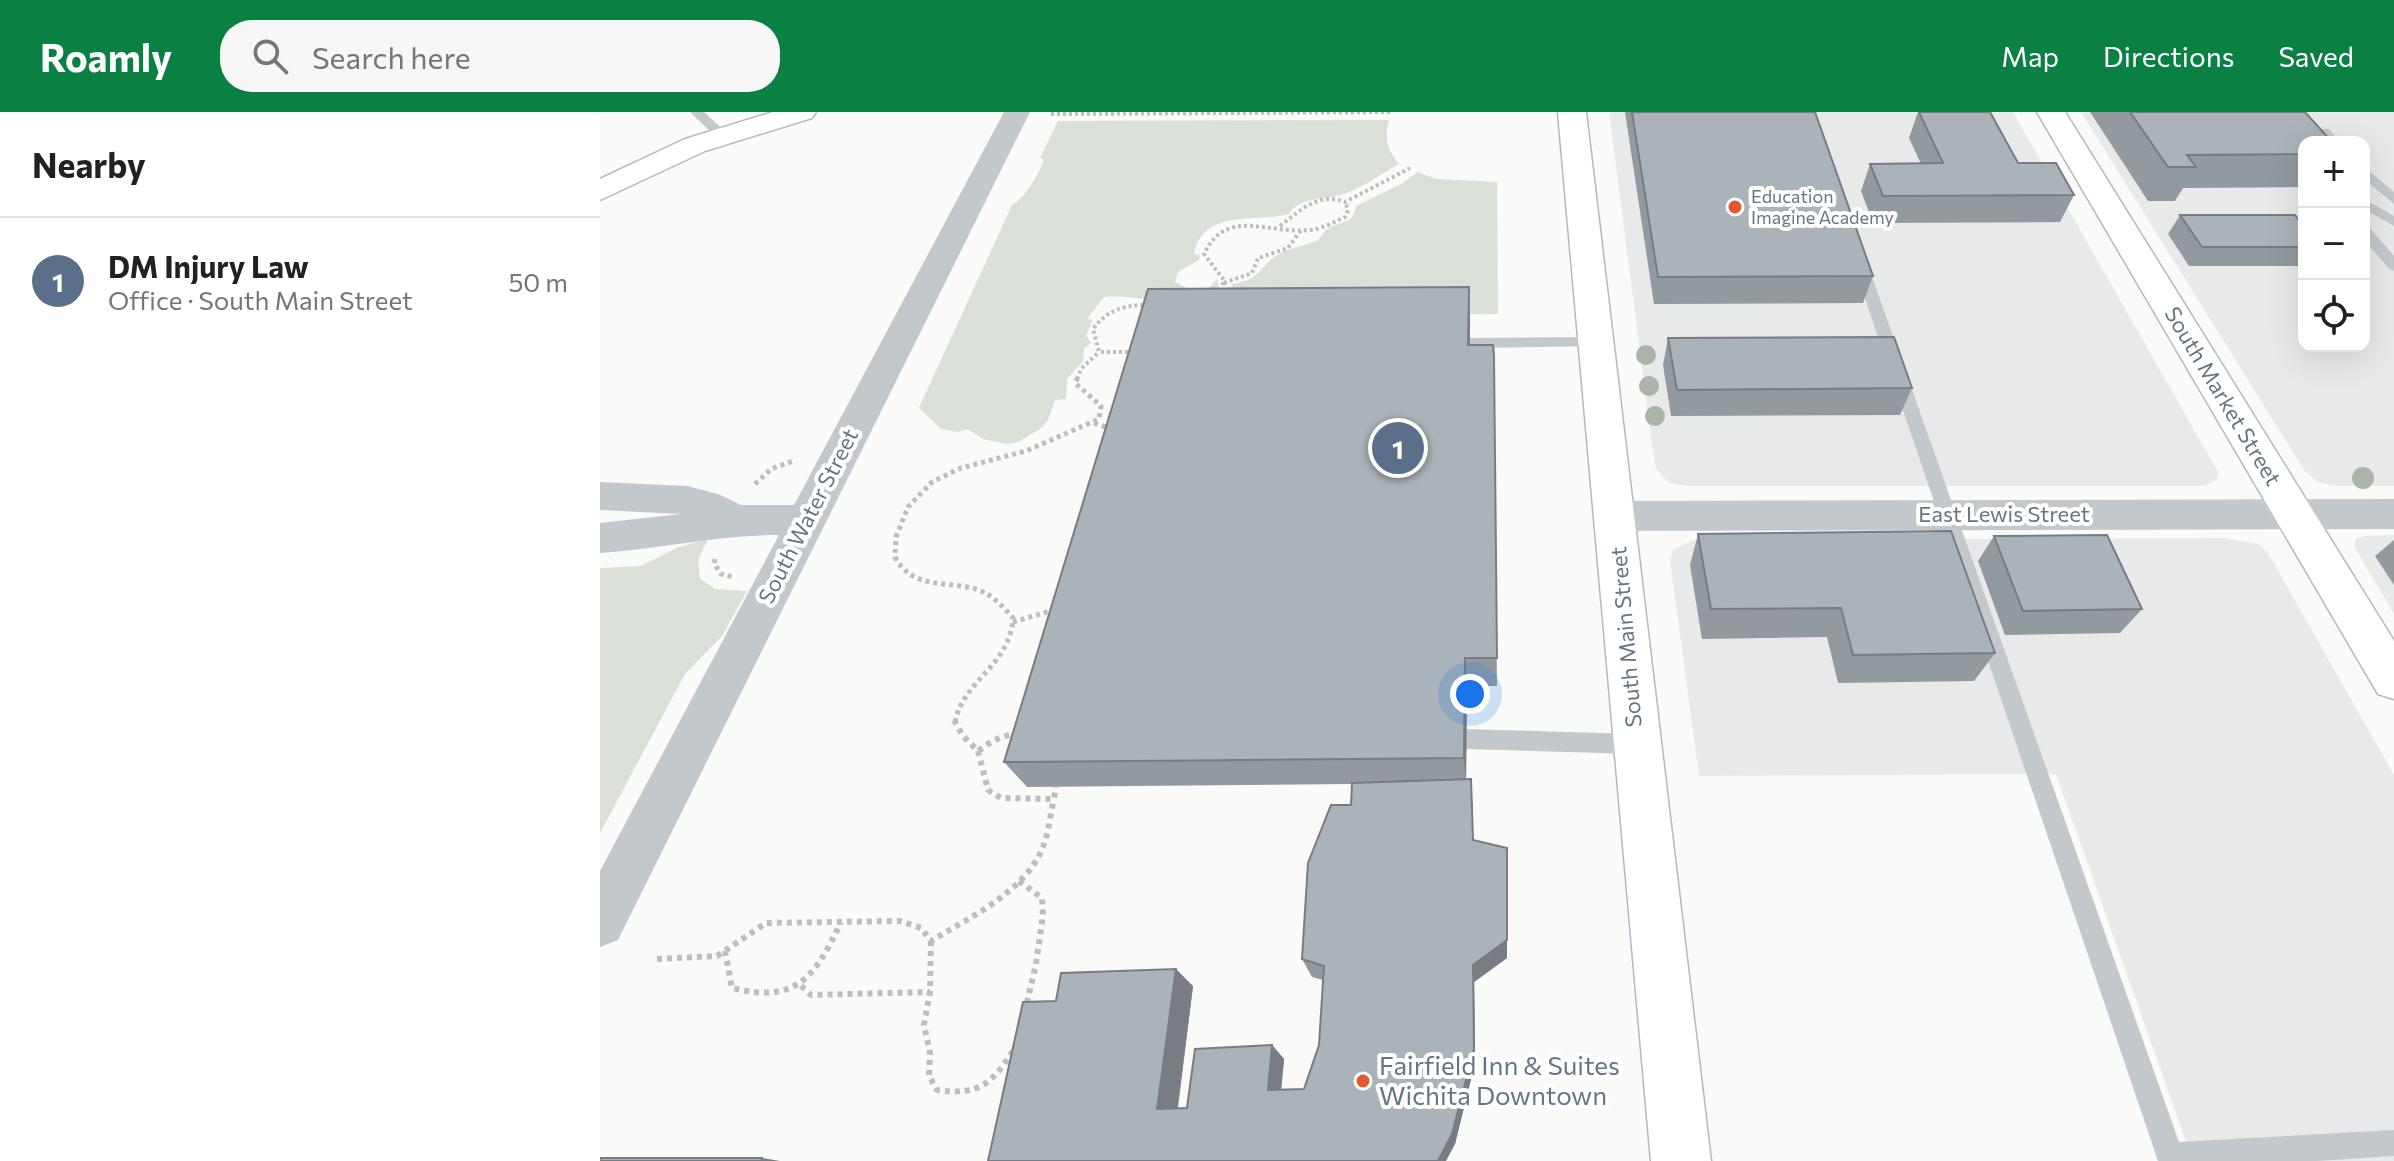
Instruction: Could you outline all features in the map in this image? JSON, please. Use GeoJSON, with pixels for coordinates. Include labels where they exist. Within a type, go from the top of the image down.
{"type":"FeatureCollection","features":[{"type":"Feature","properties":{"kind":"street"},"geometry":{"type":"LineString","coordinates":[[600,191],[709,141],[802,112]]}},
{"type":"Feature","properties":{"kind":"street","name":"South Main Street"},"geometry":{"type":"LineString","coordinates":[[1572,112],[1681,1161]]}},
{"type":"Feature","properties":{"kind":"street","name":"South Market Street"},"geometry":{"type":"LineString","coordinates":[[2051,112],[2394,680]]}},
{"type":"Feature","properties":{"kind":"street","name":"South Water Street"},"geometry":{"type":"LineString","coordinates":[[600,922],[806,520],[1027,113]]}},
{"type":"Feature","properties":{"kind":"street"},"geometry":{"type":"LineString","coordinates":[[600,496],[690,501],[723,510],[733,520]]}},
{"type":"Feature","properties":{"kind":"street","name":"East Lewis Street"},"geometry":{"type":"LineString","coordinates":[[1614,516],[2394,514]]}},
{"type":"Feature","properties":{"kind":"street"},"geometry":{"type":"LineString","coordinates":[[600,538],[643,535],[733,520],[806,520]]}},
{"type":"Feature","properties":{"kind":"lane"},"geometry":{"type":"LineString","coordinates":[[696,112],[709,141]]}},
{"type":"Feature","properties":{"kind":"lane"},"geometry":{"type":"LineString","coordinates":[[2370,177],[2394,200]]}},
{"type":"Feature","properties":{"kind":"lane"},"geometry":{"type":"LineString","coordinates":[[2370,207],[2394,222]]}},
{"type":"Feature","properties":{"kind":"lane"},"geometry":{"type":"LineString","coordinates":[[2370,237],[2394,266]]}},
{"type":"Feature","properties":{"kind":"lane"},"geometry":{"type":"LineString","coordinates":[[1854,245],[2171,1158],[2394,1143]]}},
{"type":"Feature","properties":{"kind":"lane"},"geometry":{"type":"LineString","coordinates":[[1470,343],[1596,342]]}},
{"type":"Feature","properties":{"kind":"lane"},"geometry":{"type":"LineString","coordinates":[[1466,739],[1636,744]]}},
{"type":"Feature","properties":{"kind":"path"},"geometry":{"type":"LineString","coordinates":[[1027,113],[1390,112]]}},
{"type":"Feature","properties":{"kind":"path"},"geometry":{"type":"LineString","coordinates":[[1280,226],[1312,202],[1331,197],[1345,202],[1410,168]]}},
{"type":"Feature","properties":{"kind":"path"},"geometry":{"type":"LineString","coordinates":[[1217,296],[1224,283],[1220,272],[1204,254],[1207,244],[1225,230],[1236,226],[1280,226],[1312,230],[1345,217],[1348,210],[1345,202]]}},
{"type":"Feature","properties":{"kind":"path"},"geometry":{"type":"LineString","coordinates":[[1224,283],[1252,273],[1258,258],[1288,248],[1301,230]]}},
{"type":"Feature","properties":{"kind":"path"},"geometry":{"type":"LineString","coordinates":[[1099,352],[1093,329],[1099,319],[1118,308],[1154,305]]}},
{"type":"Feature","properties":{"kind":"path"},"geometry":{"type":"LineString","coordinates":[[1054,799],[1001,798],[988,790],[978,751],[963,736],[954,720],[966,695],[1002,658],[1013,631],[1013,618],[991,596],[974,589],[928,585],[912,577],[897,563],[893,543],[905,511],[927,483],[966,465],[1018,454],[1094,423],[1102,412],[1101,406],[1075,383],[1081,369],[1099,352],[1138,352]]}},
{"type":"Feature","properties":{"kind":"path"},"geometry":{"type":"LineString","coordinates":[[1094,423],[1117,430]]}},
{"type":"Feature","properties":{"kind":"path"},"geometry":{"type":"LineString","coordinates":[[1013,622],[1060,609]]}},
{"type":"Feature","properties":{"kind":"path"},"geometry":{"type":"LineString","coordinates":[[978,751],[994,740],[1031,731]]}},
{"type":"Feature","properties":{"kind":"path"},"geometry":{"type":"LineString","coordinates":[[931,941],[1019,881],[1042,850],[1056,787]]}},
{"type":"Feature","properties":{"kind":"path"},"geometry":{"type":"LineString","coordinates":[[1019,881],[1042,898],[1043,915],[1036,964],[1023,1018]]}},
{"type":"Feature","properties":{"kind":"path"},"geometry":{"type":"LineString","coordinates":[[657,959],[717,956],[766,923],[900,921],[921,928],[931,941],[930,992],[924,1025],[930,1053],[929,1076],[937,1090],[972,1094],[988,1084],[1017,1045]]}},
{"type":"Feature","properties":{"kind":"path"},"geometry":{"type":"LineString","coordinates":[[725,951],[732,988],[749,993],[787,993],[801,986],[818,969],[841,922]]}},
{"type":"Feature","properties":{"kind":"path"},"geometry":{"type":"LineString","coordinates":[[801,986],[811,995],[930,992]]}},
{"type":"Feature","properties":{"kind":"shaded area"},"geometry":{"type":"Polygon","coordinates":[[[1609,112],[2013,112],[2218,472],[2217,479],[2205,486],[1687,486],[1669,483],[1656,468],[1654,460],[1609,112]]]}},
{"type":"Feature","properties":{"kind":"shaded area"},"geometry":{"type":"Polygon","coordinates":[[[2081,112],[2394,112],[2394,486],[2337,486],[2317,482],[2304,470],[2081,112]]]}},
{"type":"Feature","properties":{"kind":"shaded area"},"geometry":{"type":"Polygon","coordinates":[[[1389,120],[1388,144],[1399,164],[1356,189],[1306,201],[1289,214],[1232,220],[1208,230],[1199,239],[1194,254],[1200,255],[1199,260],[1178,272],[1175,282],[1190,290],[1208,289],[1217,279],[1219,287],[1192,300],[1104,297],[1087,319],[1093,320],[1086,335],[1091,343],[1084,348],[1083,361],[1067,379],[1066,399],[1055,400],[1048,420],[1040,429],[1018,442],[1007,444],[983,439],[968,429],[958,432],[941,429],[919,408],[1012,205],[1022,197],[1035,178],[1044,160],[1040,158],[1058,121],[1389,120]]]}},
{"type":"Feature","properties":{"kind":"shaded area"},"geometry":{"type":"Polygon","coordinates":[[[1418,172],[1436,179],[1497,182],[1498,314],[1296,316],[1253,289],[1230,293],[1232,284],[1251,278],[1282,253],[1318,240],[1326,230],[1349,220],[1356,206],[1418,172]]]}},
{"type":"Feature","properties":{"kind":"shaded area"},"geometry":{"type":"Polygon","coordinates":[[[2394,535],[2394,614],[2355,548],[2355,540],[2364,536],[2394,535]]]}},
{"type":"Feature","properties":{"kind":"shaded area"},"geometry":{"type":"Polygon","coordinates":[[[2224,538],[2258,544],[2268,553],[2394,775],[2394,1161],[2193,1161],[2056,774],[1699,776],[1670,561],[1673,550],[1694,540],[2224,538]]]}},
{"type":"Feature","properties":{"kind":"shaded area"},"geometry":{"type":"Polygon","coordinates":[[[708,539],[698,560],[700,579],[715,589],[747,591],[722,636],[685,674],[600,833],[600,568],[641,566],[679,547],[708,539]]]}},
{"type":"Feature","properties":{"kind":"building","name":"Education Imagine Academy"},"geometry":{"type":"Polygon","coordinates":[[[1632,112],[1815,112],[1873,276],[1658,277],[1632,112]]]}},
{"type":"Feature","properties":{"kind":"building"},"geometry":{"type":"Polygon","coordinates":[[[1919,112],[1990,112],[2018,163],[2056,163],[2074,195],[1883,196],[1870,164],[1943,163],[1919,112]]]}},
{"type":"Feature","properties":{"kind":"building"},"geometry":{"type":"Polygon","coordinates":[[[2130,112],[2305,112],[2327,136],[2298,136],[2298,154],[2187,155],[2196,167],[2168,167],[2130,112]]]}},
{"type":"Feature","properties":{"kind":"building"},"geometry":{"type":"Polygon","coordinates":[[[2180,215],[2295,215],[2298,219],[2298,247],[2202,247],[2180,215]]]}},
{"type":"Feature","properties":{"kind":"building"},"geometry":{"type":"Polygon","coordinates":[[[1469,287],[1468,345],[1493,345],[1494,355],[1497,658],[1465,658],[1464,758],[1004,762],[1148,289],[1469,287]]]}},
{"type":"Feature","properties":{"kind":"building"},"geometry":{"type":"Polygon","coordinates":[[[1894,337],[1912,388],[1677,390],[1668,338],[1894,337]]]}},
{"type":"Feature","properties":{"kind":"building"},"geometry":{"type":"Polygon","coordinates":[[[1951,531],[1995,653],[1853,655],[1841,608],[1711,609],[1698,534],[1951,531]]]}},
{"type":"Feature","properties":{"kind":"building"},"geometry":{"type":"Polygon","coordinates":[[[2107,535],[2142,609],[2023,611],[1994,536],[2107,535]]]}},
{"type":"Feature","properties":{"kind":"building"},"geometry":{"type":"Polygon","coordinates":[[[1471,779],[1473,840],[1507,848],[1507,940],[1473,965],[1474,1049],[1452,1134],[1438,1161],[988,1161],[1023,1002],[1056,1001],[1061,973],[1176,969],[1157,1109],[1187,1108],[1195,1049],[1272,1045],[1268,1090],[1304,1089],[1319,1045],[1324,966],[1302,959],[1308,863],[1331,805],[1351,805],[1352,783],[1471,779]]]}},
{"type":"Feature","properties":{"kind":"building"},"geometry":{"type":"Polygon","coordinates":[[[600,1158],[762,1158],[761,1161],[600,1161],[600,1158]]]}},
{"type":"Feature","properties":{"kind":"place","name":"Education Imagine Academy"},"geometry":{"type":"Point","coordinates":[1735,207]}},
{"type":"Feature","properties":{"kind":"place","name":"DM Injury Law"},"geometry":{"type":"Point","coordinates":[1398,448]}},
{"type":"Feature","properties":{"kind":"place","name":"Fairfield Inn & Suites Wichita Downtown"},"geometry":{"type":"Point","coordinates":[1363,1081]}}]}
